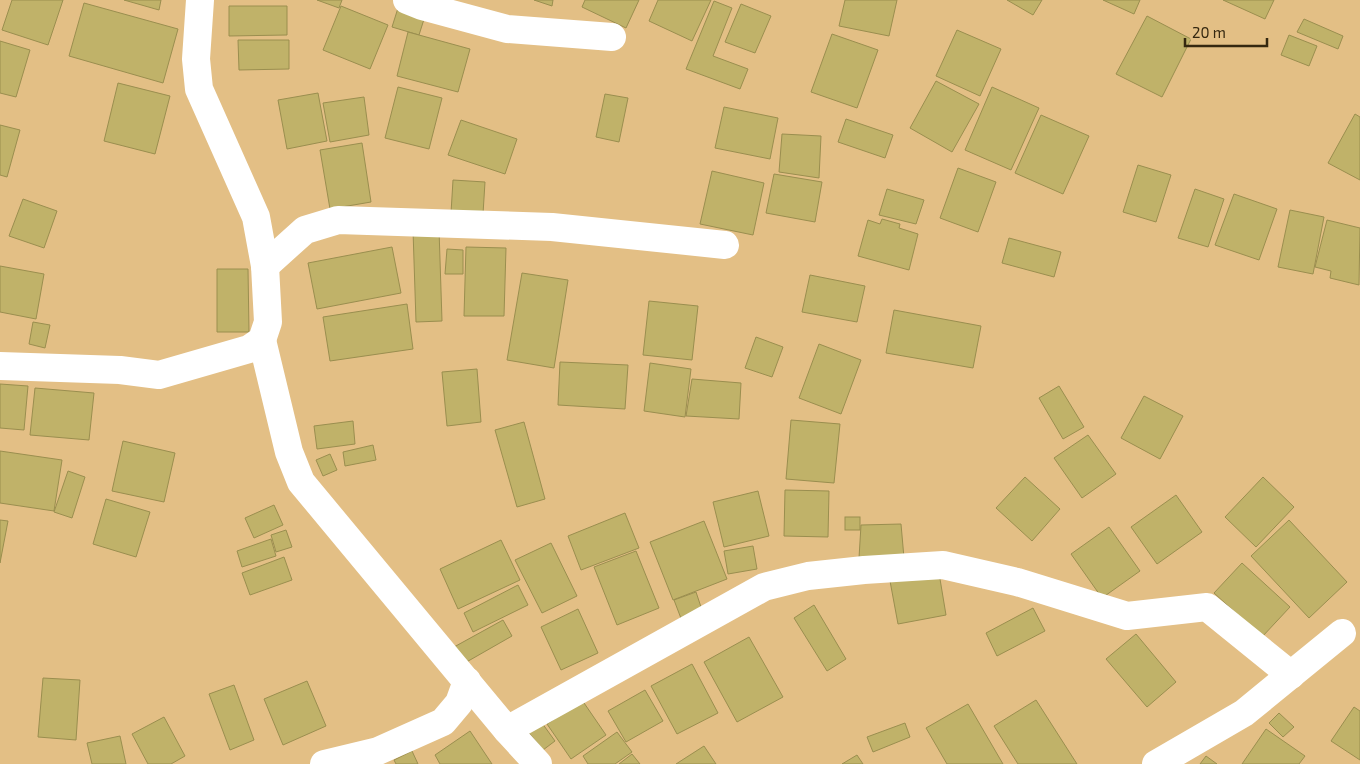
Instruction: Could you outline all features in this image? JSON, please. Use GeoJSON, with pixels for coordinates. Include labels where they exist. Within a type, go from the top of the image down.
{"type":"FeatureCollection","features":[{"type":"Feature","properties":{"kind":"street"},"geometry":{"type":"LineString","coordinates":[[200,0],[196,59],[199,89],[256,217],[265,266],[268,322],[262,340],[289,452],[302,482],[507,730],[538,764]]}},
{"type":"Feature","properties":{"kind":"street"},"geometry":{"type":"LineString","coordinates":[[407,0],[422,6],[507,29],[612,37]]}},
{"type":"Feature","properties":{"kind":"street"},"geometry":{"type":"LineString","coordinates":[[265,266],[305,230],[338,220],[552,227],[725,245]]}},
{"type":"Feature","properties":{"kind":"street"},"geometry":{"type":"LineString","coordinates":[[0,366],[120,370],[159,375],[249,350],[262,340]]}},
{"type":"Feature","properties":{"kind":"street"},"geometry":{"type":"LineString","coordinates":[[507,730],[764,587],[808,576],[943,564],[1017,582],[1127,616],[1208,607],[1291,675]]}},
{"type":"Feature","properties":{"kind":"street"},"geometry":{"type":"LineString","coordinates":[[1156,764],[1244,713],[1342,633]]}},
{"type":"Feature","properties":{"kind":"street"},"geometry":{"type":"LineString","coordinates":[[324,764],[378,751],[443,722],[459,703],[467,681]]}},
{"type":"Feature","properties":{"kind":"building"},"geometry":{"type":"Polygon","coordinates":[[[12,0],[63,0],[48,45],[2,30],[12,0]]]}},
{"type":"Feature","properties":{"kind":"building"},"geometry":{"type":"Polygon","coordinates":[[[124,0],[161,0],[159,10],[124,0]]]}},
{"type":"Feature","properties":{"kind":"building"},"geometry":{"type":"Polygon","coordinates":[[[317,0],[342,0],[339,8],[317,0]]]}},
{"type":"Feature","properties":{"kind":"building"},"geometry":{"type":"Polygon","coordinates":[[[534,0],[553,0],[552,6],[534,0]]]}},
{"type":"Feature","properties":{"kind":"building"},"geometry":{"type":"Polygon","coordinates":[[[585,0],[639,0],[626,28],[582,7],[585,0]]]}},
{"type":"Feature","properties":{"kind":"building"},"geometry":{"type":"Polygon","coordinates":[[[658,0],[711,0],[692,41],[649,21],[658,0]]]}},
{"type":"Feature","properties":{"kind":"building"},"geometry":{"type":"Polygon","coordinates":[[[845,0],[897,0],[889,36],[839,26],[845,0]]]}},
{"type":"Feature","properties":{"kind":"building"},"geometry":{"type":"Polygon","coordinates":[[[1007,0],[1042,0],[1033,15],[1007,0]]]}},
{"type":"Feature","properties":{"kind":"building"},"geometry":{"type":"Polygon","coordinates":[[[1103,0],[1140,0],[1134,14],[1103,0]]]}},
{"type":"Feature","properties":{"kind":"building"},"geometry":{"type":"Polygon","coordinates":[[[1223,0],[1274,0],[1265,19],[1223,0]]]}},
{"type":"Feature","properties":{"kind":"building"},"geometry":{"type":"Polygon","coordinates":[[[714,1],[732,8],[713,56],[748,69],[740,89],[686,69],[714,1]]]}},
{"type":"Feature","properties":{"kind":"building"},"geometry":{"type":"Polygon","coordinates":[[[84,3],[178,29],[163,83],[69,56],[84,3]]]}},
{"type":"Feature","properties":{"kind":"building"},"geometry":{"type":"Polygon","coordinates":[[[741,4],[771,16],[755,53],[725,42],[741,4]]]}},
{"type":"Feature","properties":{"kind":"building"},"geometry":{"type":"Polygon","coordinates":[[[229,6],[287,6],[287,35],[229,36],[229,6]]]}},
{"type":"Feature","properties":{"kind":"building"},"geometry":{"type":"Polygon","coordinates":[[[341,6],[388,25],[370,69],[323,50],[341,6]]]}},
{"type":"Feature","properties":{"kind":"building"},"geometry":{"type":"Polygon","coordinates":[[[398,8],[425,16],[419,35],[392,27],[398,8]]]}},
{"type":"Feature","properties":{"kind":"building"},"geometry":{"type":"Polygon","coordinates":[[[1147,16],[1191,39],[1162,97],[1116,74],[1147,16]]]}},
{"type":"Feature","properties":{"kind":"building"},"geometry":{"type":"Polygon","coordinates":[[[1304,19],[1343,36],[1338,49],[1297,32],[1304,19]]]}},
{"type":"Feature","properties":{"kind":"building"},"geometry":{"type":"Polygon","coordinates":[[[957,30],[1001,49],[980,96],[936,76],[957,30]]]}},
{"type":"Feature","properties":{"kind":"building"},"geometry":{"type":"Polygon","coordinates":[[[408,32],[470,49],[458,92],[397,76],[408,32]]]}},
{"type":"Feature","properties":{"kind":"building"},"geometry":{"type":"Polygon","coordinates":[[[832,34],[878,50],[857,108],[811,92],[832,34]]]}},
{"type":"Feature","properties":{"kind":"building"},"geometry":{"type":"Polygon","coordinates":[[[1289,35],[1317,46],[1309,66],[1281,55],[1289,35]]]}},
{"type":"Feature","properties":{"kind":"building"},"geometry":{"type":"Polygon","coordinates":[[[238,40],[289,40],[289,69],[239,70],[238,40]]]}},
{"type":"Feature","properties":{"kind":"building"},"geometry":{"type":"Polygon","coordinates":[[[0,41],[30,50],[16,97],[0,93],[0,41]]]}},
{"type":"Feature","properties":{"kind":"building"},"geometry":{"type":"Polygon","coordinates":[[[936,81],[979,104],[952,152],[910,128],[936,81]]]}},
{"type":"Feature","properties":{"kind":"building"},"geometry":{"type":"Polygon","coordinates":[[[118,83],[170,96],[155,154],[104,141],[118,83]]]}},
{"type":"Feature","properties":{"kind":"building"},"geometry":{"type":"Polygon","coordinates":[[[398,87],[442,98],[429,149],[385,138],[398,87]]]}},
{"type":"Feature","properties":{"kind":"building"},"geometry":{"type":"Polygon","coordinates":[[[992,87],[1039,108],[1011,170],[965,150],[992,87]]]}},
{"type":"Feature","properties":{"kind":"building"},"geometry":{"type":"Polygon","coordinates":[[[318,93],[327,141],[287,149],[278,100],[318,93]]]}},
{"type":"Feature","properties":{"kind":"building"},"geometry":{"type":"Polygon","coordinates":[[[605,94],[628,98],[619,142],[596,137],[605,94]]]}},
{"type":"Feature","properties":{"kind":"building"},"geometry":{"type":"Polygon","coordinates":[[[364,97],[369,135],[330,142],[323,103],[364,97]]]}},
{"type":"Feature","properties":{"kind":"building"},"geometry":{"type":"Polygon","coordinates":[[[724,107],[778,118],[770,159],[715,148],[724,107]]]}},
{"type":"Feature","properties":{"kind":"building"},"geometry":{"type":"Polygon","coordinates":[[[1355,114],[1360,117],[1360,180],[1328,163],[1355,114]]]}},
{"type":"Feature","properties":{"kind":"building"},"geometry":{"type":"Polygon","coordinates":[[[1041,115],[1089,136],[1063,194],[1015,173],[1041,115]]]}},
{"type":"Feature","properties":{"kind":"building"},"geometry":{"type":"Polygon","coordinates":[[[846,119],[893,135],[885,158],[838,142],[846,119]]]}},
{"type":"Feature","properties":{"kind":"building"},"geometry":{"type":"Polygon","coordinates":[[[461,120],[517,139],[505,174],[448,155],[461,120]]]}},
{"type":"Feature","properties":{"kind":"building"},"geometry":{"type":"Polygon","coordinates":[[[0,125],[20,130],[7,177],[0,175],[0,125]]]}},
{"type":"Feature","properties":{"kind":"building"},"geometry":{"type":"Polygon","coordinates":[[[782,134],[821,136],[819,178],[779,172],[782,134]]]}},
{"type":"Feature","properties":{"kind":"building"},"geometry":{"type":"Polygon","coordinates":[[[362,143],[371,202],[330,209],[320,150],[362,143]]]}},
{"type":"Feature","properties":{"kind":"building"},"geometry":{"type":"Polygon","coordinates":[[[1138,165],[1171,175],[1156,222],[1123,212],[1138,165]]]}},
{"type":"Feature","properties":{"kind":"building"},"geometry":{"type":"Polygon","coordinates":[[[958,168],[996,182],[978,232],[940,218],[958,168]]]}},
{"type":"Feature","properties":{"kind":"building"},"geometry":{"type":"Polygon","coordinates":[[[712,171],[764,183],[753,235],[700,224],[712,171]]]}},
{"type":"Feature","properties":{"kind":"building"},"geometry":{"type":"Polygon","coordinates":[[[774,174],[822,182],[815,222],[766,213],[774,174]]]}},
{"type":"Feature","properties":{"kind":"building"},"geometry":{"type":"Polygon","coordinates":[[[453,180],[485,182],[483,214],[451,213],[453,180]]]}},
{"type":"Feature","properties":{"kind":"building"},"geometry":{"type":"Polygon","coordinates":[[[887,189],[924,200],[916,224],[879,215],[887,189]]]}},
{"type":"Feature","properties":{"kind":"building"},"geometry":{"type":"Polygon","coordinates":[[[1195,189],[1224,199],[1208,247],[1178,238],[1195,189]]]}},
{"type":"Feature","properties":{"kind":"building"},"geometry":{"type":"Polygon","coordinates":[[[1234,194],[1277,209],[1259,260],[1215,245],[1234,194]]]}},
{"type":"Feature","properties":{"kind":"building"},"geometry":{"type":"Polygon","coordinates":[[[23,199],[57,211],[44,248],[9,236],[23,199]]]}},
{"type":"Feature","properties":{"kind":"building"},"geometry":{"type":"Polygon","coordinates":[[[1290,210],[1324,217],[1313,274],[1278,267],[1290,210]]]}},
{"type":"Feature","properties":{"kind":"building"},"geometry":{"type":"Polygon","coordinates":[[[882,219],[900,224],[899,228],[918,234],[909,270],[858,256],[868,220],[880,224],[882,219]]]}},
{"type":"Feature","properties":{"kind":"building"},"geometry":{"type":"Polygon","coordinates":[[[1327,220],[1360,228],[1359,285],[1330,278],[1331,271],[1315,267],[1327,220]]]}},
{"type":"Feature","properties":{"kind":"building"},"geometry":{"type":"Polygon","coordinates":[[[439,229],[442,321],[416,322],[413,230],[439,229]]]}},
{"type":"Feature","properties":{"kind":"building"},"geometry":{"type":"Polygon","coordinates":[[[1009,238],[1061,252],[1054,277],[1002,263],[1009,238]]]}},
{"type":"Feature","properties":{"kind":"building"},"geometry":{"type":"Polygon","coordinates":[[[392,247],[401,293],[317,309],[308,263],[392,247]]]}},
{"type":"Feature","properties":{"kind":"building"},"geometry":{"type":"Polygon","coordinates":[[[466,247],[506,248],[504,316],[464,316],[466,247]]]}},
{"type":"Feature","properties":{"kind":"building"},"geometry":{"type":"Polygon","coordinates":[[[447,249],[463,250],[463,274],[445,274],[447,249]]]}},
{"type":"Feature","properties":{"kind":"building"},"geometry":{"type":"Polygon","coordinates":[[[0,266],[44,274],[36,319],[0,312],[0,266]]]}},
{"type":"Feature","properties":{"kind":"building"},"geometry":{"type":"Polygon","coordinates":[[[217,269],[248,269],[249,332],[217,332],[217,269]]]}},
{"type":"Feature","properties":{"kind":"building"},"geometry":{"type":"Polygon","coordinates":[[[522,273],[568,280],[554,368],[507,360],[522,273]]]}},
{"type":"Feature","properties":{"kind":"building"},"geometry":{"type":"Polygon","coordinates":[[[810,275],[865,286],[857,322],[802,312],[810,275]]]}},
{"type":"Feature","properties":{"kind":"building"},"geometry":{"type":"Polygon","coordinates":[[[649,301],[698,306],[692,360],[643,355],[649,301]]]}},
{"type":"Feature","properties":{"kind":"building"},"geometry":{"type":"Polygon","coordinates":[[[407,304],[413,349],[330,361],[323,317],[407,304]]]}},
{"type":"Feature","properties":{"kind":"building"},"geometry":{"type":"Polygon","coordinates":[[[894,310],[981,326],[973,368],[886,353],[894,310]]]}},
{"type":"Feature","properties":{"kind":"building"},"geometry":{"type":"Polygon","coordinates":[[[33,322],[50,325],[45,348],[29,344],[33,322]]]}},
{"type":"Feature","properties":{"kind":"building"},"geometry":{"type":"Polygon","coordinates":[[[756,337],[783,347],[772,377],[745,368],[756,337]]]}},
{"type":"Feature","properties":{"kind":"building"},"geometry":{"type":"Polygon","coordinates":[[[819,344],[861,360],[841,414],[799,398],[819,344]]]}},
{"type":"Feature","properties":{"kind":"building"},"geometry":{"type":"Polygon","coordinates":[[[560,362],[628,365],[625,409],[558,405],[560,362]]]}},
{"type":"Feature","properties":{"kind":"building"},"geometry":{"type":"Polygon","coordinates":[[[650,363],[691,369],[685,417],[644,411],[650,363]]]}},
{"type":"Feature","properties":{"kind":"building"},"geometry":{"type":"Polygon","coordinates":[[[477,369],[481,422],[447,426],[442,372],[477,369]]]}},
{"type":"Feature","properties":{"kind":"building"},"geometry":{"type":"Polygon","coordinates":[[[692,379],[741,383],[739,419],[686,416],[692,379]]]}},
{"type":"Feature","properties":{"kind":"building"},"geometry":{"type":"Polygon","coordinates":[[[0,384],[28,386],[24,430],[0,428],[0,384]]]}},
{"type":"Feature","properties":{"kind":"building"},"geometry":{"type":"Polygon","coordinates":[[[1059,386],[1084,427],[1063,439],[1039,398],[1059,386]]]}},
{"type":"Feature","properties":{"kind":"building"},"geometry":{"type":"Polygon","coordinates":[[[35,388],[94,393],[89,440],[30,435],[35,388]]]}},
{"type":"Feature","properties":{"kind":"building"},"geometry":{"type":"Polygon","coordinates":[[[1144,396],[1183,416],[1160,459],[1121,438],[1144,396]]]}},
{"type":"Feature","properties":{"kind":"building"},"geometry":{"type":"Polygon","coordinates":[[[791,420],[840,424],[834,483],[786,479],[791,420]]]}},
{"type":"Feature","properties":{"kind":"building"},"geometry":{"type":"Polygon","coordinates":[[[353,421],[355,444],[317,449],[314,426],[353,421]]]}},
{"type":"Feature","properties":{"kind":"building"},"geometry":{"type":"Polygon","coordinates":[[[524,422],[545,499],[517,507],[495,430],[524,422]]]}},
{"type":"Feature","properties":{"kind":"building"},"geometry":{"type":"Polygon","coordinates":[[[1088,435],[1116,474],[1082,498],[1054,458],[1088,435]]]}},
{"type":"Feature","properties":{"kind":"building"},"geometry":{"type":"Polygon","coordinates":[[[123,441],[175,453],[164,502],[112,491],[123,441]]]}},
{"type":"Feature","properties":{"kind":"building"},"geometry":{"type":"Polygon","coordinates":[[[373,445],[376,460],[345,466],[343,452],[373,445]]]}},
{"type":"Feature","properties":{"kind":"building"},"geometry":{"type":"Polygon","coordinates":[[[0,451],[62,460],[54,511],[0,503],[0,451]]]}},
{"type":"Feature","properties":{"kind":"building"},"geometry":{"type":"Polygon","coordinates":[[[330,454],[337,470],[323,476],[316,460],[330,454]]]}},
{"type":"Feature","properties":{"kind":"building"},"geometry":{"type":"Polygon","coordinates":[[[68,471],[85,477],[72,518],[54,512],[68,471]]]}},
{"type":"Feature","properties":{"kind":"building"},"geometry":{"type":"Polygon","coordinates":[[[1025,477],[1060,509],[1032,541],[996,508],[1025,477]]]}},
{"type":"Feature","properties":{"kind":"building"},"geometry":{"type":"Polygon","coordinates":[[[1263,477],[1294,507],[1256,547],[1225,517],[1263,477]]]}},
{"type":"Feature","properties":{"kind":"building"},"geometry":{"type":"Polygon","coordinates":[[[785,490],[829,491],[828,537],[784,536],[785,490]]]}},
{"type":"Feature","properties":{"kind":"building"},"geometry":{"type":"Polygon","coordinates":[[[758,491],[769,536],[724,547],[713,502],[758,491]]]}},
{"type":"Feature","properties":{"kind":"building"},"geometry":{"type":"Polygon","coordinates":[[[1176,495],[1202,532],[1157,564],[1131,527],[1176,495]]]}},
{"type":"Feature","properties":{"kind":"building"},"geometry":{"type":"Polygon","coordinates":[[[106,499],[150,512],[136,557],[93,544],[106,499]]]}},
{"type":"Feature","properties":{"kind":"building"},"geometry":{"type":"Polygon","coordinates":[[[274,505],[283,525],[254,538],[245,518],[274,505]]]}},
{"type":"Feature","properties":{"kind":"building"},"geometry":{"type":"Polygon","coordinates":[[[625,513],[639,548],[581,570],[568,536],[625,513]]]}},
{"type":"Feature","properties":{"kind":"building"},"geometry":{"type":"Polygon","coordinates":[[[845,517],[860,517],[860,530],[845,530],[845,517]]]}},
{"type":"Feature","properties":{"kind":"building"},"geometry":{"type":"Polygon","coordinates":[[[0,520],[8,521],[0,563],[0,520]]]}},
{"type":"Feature","properties":{"kind":"building"},"geometry":{"type":"Polygon","coordinates":[[[1289,520],[1347,582],[1309,618],[1251,556],[1289,520]]]}},
{"type":"Feature","properties":{"kind":"building"},"geometry":{"type":"Polygon","coordinates":[[[704,521],[727,579],[673,600],[650,542],[704,521]]]}},
{"type":"Feature","properties":{"kind":"building"},"geometry":{"type":"Polygon","coordinates":[[[901,524],[904,558],[859,558],[861,525],[901,524]]]}},
{"type":"Feature","properties":{"kind":"building"},"geometry":{"type":"Polygon","coordinates":[[[1109,527],[1140,571],[1102,598],[1071,554],[1109,527]]]}},
{"type":"Feature","properties":{"kind":"building"},"geometry":{"type":"Polygon","coordinates":[[[286,530],[292,547],[276,552],[271,535],[286,530]]]}},
{"type":"Feature","properties":{"kind":"building"},"geometry":{"type":"Polygon","coordinates":[[[271,539],[276,556],[242,567],[237,551],[271,539]]]}},
{"type":"Feature","properties":{"kind":"building"},"geometry":{"type":"Polygon","coordinates":[[[501,540],[520,580],[458,609],[440,569],[501,540]]]}},
{"type":"Feature","properties":{"kind":"building"},"geometry":{"type":"Polygon","coordinates":[[[551,543],[577,596],[542,613],[515,560],[551,543]]]}},
{"type":"Feature","properties":{"kind":"building"},"geometry":{"type":"Polygon","coordinates":[[[753,546],[757,569],[728,574],[724,551],[753,546]]]}},
{"type":"Feature","properties":{"kind":"building"},"geometry":{"type":"Polygon","coordinates":[[[636,551],[659,608],[617,625],[594,567],[636,551]]]}},
{"type":"Feature","properties":{"kind":"building"},"geometry":{"type":"Polygon","coordinates":[[[284,557],[292,580],[250,595],[242,573],[284,557]]]}},
{"type":"Feature","properties":{"kind":"building"},"geometry":{"type":"Polygon","coordinates":[[[1242,563],[1290,607],[1262,637],[1214,593],[1242,563]]]}},
{"type":"Feature","properties":{"kind":"building"},"geometry":{"type":"Polygon","coordinates":[[[939,573],[946,615],[898,624],[890,581],[939,573]]]}},
{"type":"Feature","properties":{"kind":"building"},"geometry":{"type":"Polygon","coordinates":[[[518,585],[528,605],[473,632],[464,613],[518,585]]]}},
{"type":"Feature","properties":{"kind":"building"},"geometry":{"type":"Polygon","coordinates":[[[696,592],[703,613],[682,621],[674,600],[696,592]]]}},
{"type":"Feature","properties":{"kind":"building"},"geometry":{"type":"Polygon","coordinates":[[[814,605],[846,659],[827,671],[794,618],[814,605]]]}},
{"type":"Feature","properties":{"kind":"building"},"geometry":{"type":"Polygon","coordinates":[[[1033,608],[1045,631],[997,656],[986,633],[1033,608]]]}},
{"type":"Feature","properties":{"kind":"building"},"geometry":{"type":"Polygon","coordinates":[[[578,609],[598,653],[561,670],[541,627],[578,609]]]}},
{"type":"Feature","properties":{"kind":"building"},"geometry":{"type":"Polygon","coordinates":[[[503,620],[512,636],[463,664],[454,647],[503,620]]]}},
{"type":"Feature","properties":{"kind":"building"},"geometry":{"type":"Polygon","coordinates":[[[1136,634],[1176,682],[1147,707],[1106,659],[1136,634]]]}},
{"type":"Feature","properties":{"kind":"building"},"geometry":{"type":"Polygon","coordinates":[[[749,637],[783,697],[737,722],[704,662],[749,637]]]}},
{"type":"Feature","properties":{"kind":"building"},"geometry":{"type":"Polygon","coordinates":[[[692,664],[718,713],[677,734],[651,686],[692,664]]]}},
{"type":"Feature","properties":{"kind":"building"},"geometry":{"type":"Polygon","coordinates":[[[43,678],[80,680],[76,740],[38,737],[43,678]]]}},
{"type":"Feature","properties":{"kind":"building"},"geometry":{"type":"Polygon","coordinates":[[[307,681],[326,726],[283,745],[264,699],[307,681]]]}},
{"type":"Feature","properties":{"kind":"building"},"geometry":{"type":"Polygon","coordinates":[[[234,685],[254,740],[230,750],[209,694],[234,685]]]}},
{"type":"Feature","properties":{"kind":"building"},"geometry":{"type":"Polygon","coordinates":[[[645,690],[663,721],[626,742],[608,711],[645,690]]]}},
{"type":"Feature","properties":{"kind":"building"},"geometry":{"type":"Polygon","coordinates":[[[582,700],[606,735],[571,759],[547,724],[582,700]]]}},
{"type":"Feature","properties":{"kind":"building"},"geometry":{"type":"Polygon","coordinates":[[[1036,700],[1077,764],[1018,764],[994,726],[1036,700]]]}},
{"type":"Feature","properties":{"kind":"building"},"geometry":{"type":"Polygon","coordinates":[[[968,704],[1003,764],[947,764],[926,728],[968,704]]]}},
{"type":"Feature","properties":{"kind":"building"},"geometry":{"type":"Polygon","coordinates":[[[1354,707],[1360,711],[1360,760],[1331,741],[1354,707]]]}},
{"type":"Feature","properties":{"kind":"building"},"geometry":{"type":"Polygon","coordinates":[[[1279,713],[1294,727],[1283,737],[1269,723],[1279,713]]]}},
{"type":"Feature","properties":{"kind":"building"},"geometry":{"type":"Polygon","coordinates":[[[164,717],[185,756],[171,764],[148,764],[132,734],[164,717]]]}},
{"type":"Feature","properties":{"kind":"building"},"geometry":{"type":"Polygon","coordinates":[[[542,723],[555,741],[543,750],[529,733],[542,723]]]}},
{"type":"Feature","properties":{"kind":"building"},"geometry":{"type":"Polygon","coordinates":[[[905,723],[910,737],[873,752],[867,737],[905,723]]]}},
{"type":"Feature","properties":{"kind":"building"},"geometry":{"type":"Polygon","coordinates":[[[1266,729],[1305,756],[1299,764],[1242,764],[1266,729]]]}},
{"type":"Feature","properties":{"kind":"building"},"geometry":{"type":"Polygon","coordinates":[[[470,731],[492,764],[440,764],[435,755],[470,731]]]}},
{"type":"Feature","properties":{"kind":"building"},"geometry":{"type":"Polygon","coordinates":[[[617,732],[632,752],[615,764],[588,764],[583,756],[617,732]]]}},
{"type":"Feature","properties":{"kind":"building"},"geometry":{"type":"Polygon","coordinates":[[[120,736],[126,764],[92,764],[87,743],[120,736]]]}},
{"type":"Feature","properties":{"kind":"building"},"geometry":{"type":"Polygon","coordinates":[[[704,746],[716,764],[676,764],[704,746]]]}},
{"type":"Feature","properties":{"kind":"building"},"geometry":{"type":"Polygon","coordinates":[[[412,751],[418,764],[396,764],[394,760],[412,751]]]}},
{"type":"Feature","properties":{"kind":"building"},"geometry":{"type":"Polygon","coordinates":[[[632,754],[640,764],[619,764],[632,754]]]}},
{"type":"Feature","properties":{"kind":"building"},"geometry":{"type":"Polygon","coordinates":[[[857,755],[863,764],[842,764],[857,755]]]}},
{"type":"Feature","properties":{"kind":"building"},"geometry":{"type":"Polygon","coordinates":[[[1206,756],[1217,764],[1200,764],[1206,756]]]}}]}
